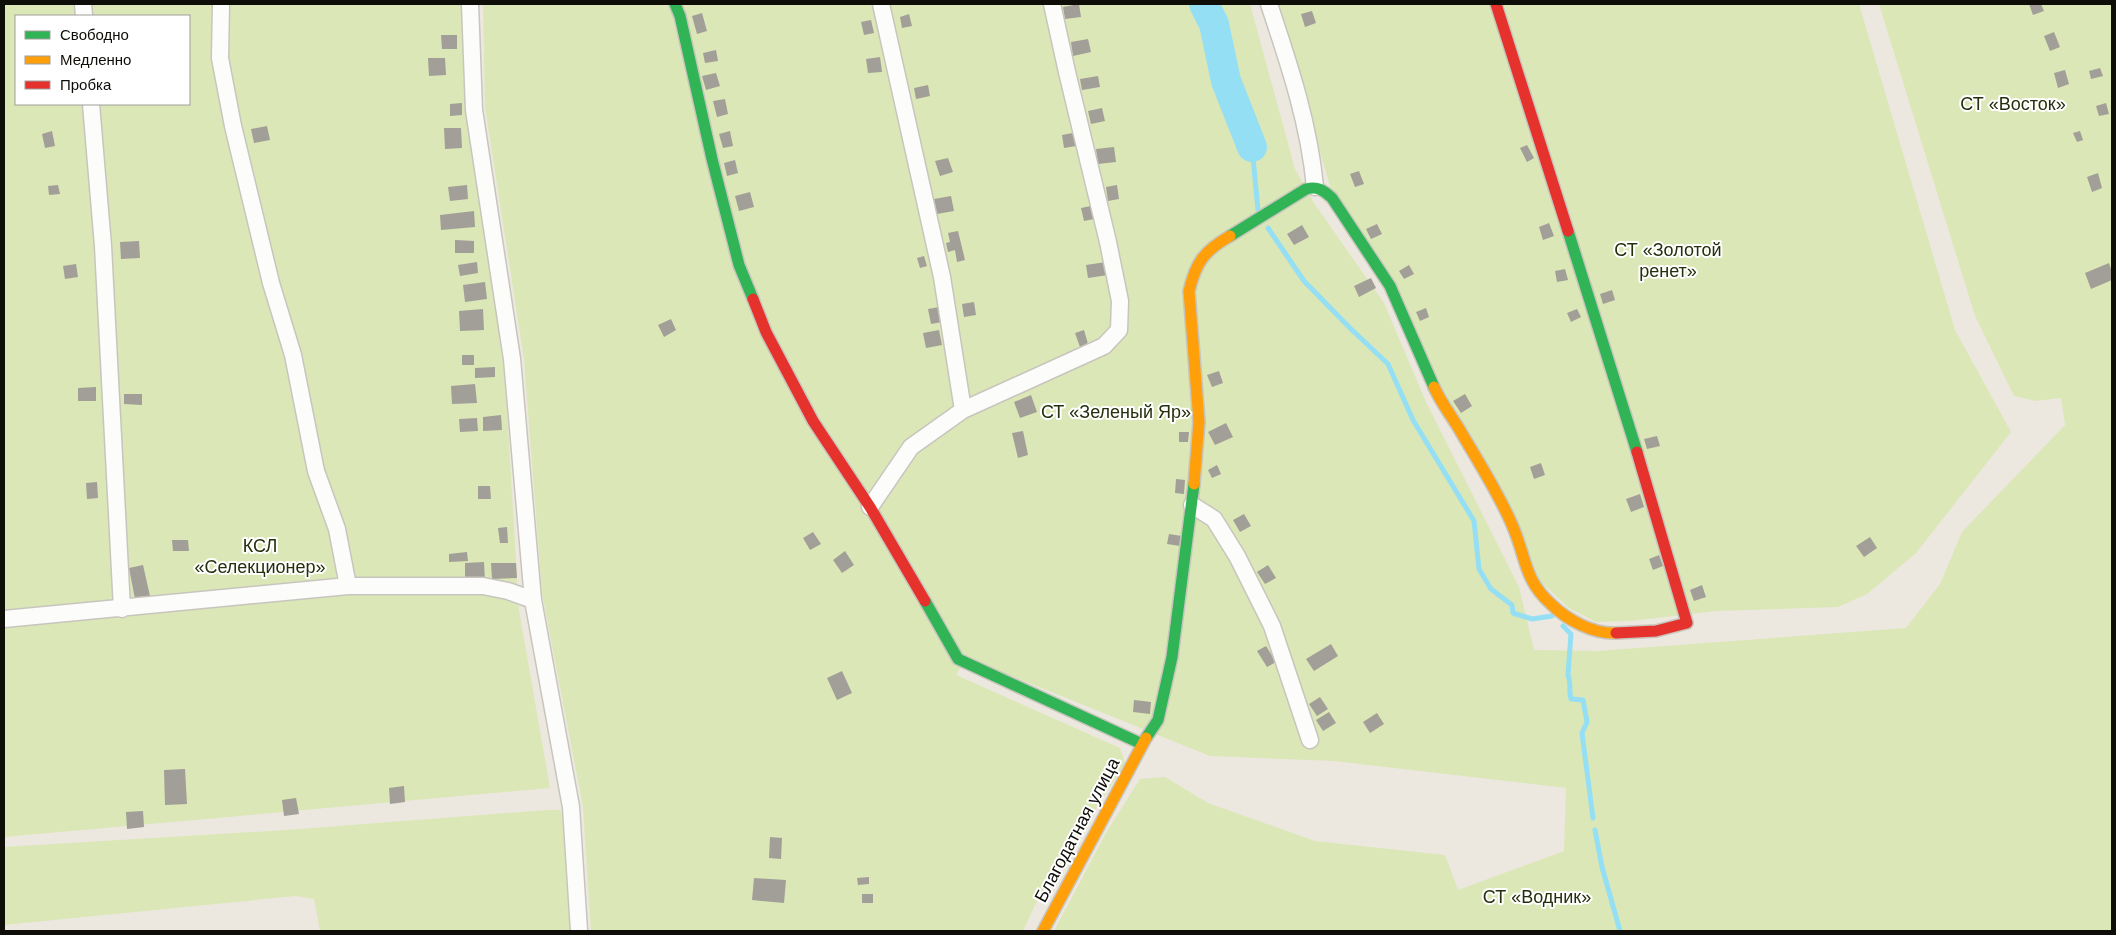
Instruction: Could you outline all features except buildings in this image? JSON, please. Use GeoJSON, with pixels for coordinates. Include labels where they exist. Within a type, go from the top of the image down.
{"type":"FeatureCollection","features":[{"type":"Feature","properties":{"kind":"street"},"geometry":{"type":"LineString","coordinates":[[220,4],[220,58],[233,126],[271,283],[293,355],[316,471],[337,529],[348,586]]}},
{"type":"Feature","properties":{"kind":"street"},"geometry":{"type":"LineString","coordinates":[[470,4],[474,110],[512,358],[533,600],[571,807],[579,931]]}},
{"type":"Feature","properties":{"kind":"street"},"geometry":{"type":"LineString","coordinates":[[675,4],[680,16],[712,160],[739,265],[766,332],[813,420],[870,507],[958,659],[1142,744]]}},
{"type":"Feature","properties":{"kind":"street"},"geometry":{"type":"LineString","coordinates":[[881,4],[942,277],[963,410]]}},
{"type":"Feature","properties":{"kind":"street"},"geometry":{"type":"LineString","coordinates":[[870,507],[911,447],[963,410],[1104,346],[1119,330],[1120,301],[1108,242],[1066,72],[1052,4]]}},
{"type":"Feature","properties":{"kind":"street"},"geometry":{"type":"LineString","coordinates":[[1269,4],[1298,91],[1307,126],[1316,187],[1332,198],[1390,286],[1436,391],[1475,456],[1513,527],[1529,578],[1550,604],[1568,618],[1606,633],[1656,631],[1687,623],[1631,430],[1496,4]]}},
{"type":"Feature","properties":{"kind":"street"},"geometry":{"type":"LineString","coordinates":[[91,105],[103,246],[122,609]]}},
{"type":"Feature","properties":{"kind":"street","name":"Благодатная улица"},"geometry":{"type":"LineString","coordinates":[[1043,931],[1142,744],[1158,720],[1172,657],[1192,505],[1199,422],[1189,291],[1193,275],[1202,257],[1212,246],[1306,189],[1316,187]]}},
{"type":"Feature","properties":{"kind":"street"},"geometry":{"type":"LineString","coordinates":[[1192,505],[1214,519],[1237,556],[1272,626],[1310,740]]}},
{"type":"Feature","properties":{"kind":"street"},"geometry":{"type":"LineString","coordinates":[[4,619],[348,586],[483,586],[508,591],[533,600]]}},
{"type":"Feature","properties":{"kind":"green space","name":"КСЛ «Селекционер»"},"geometry":{"type":"Polygon","coordinates":[[[4,4],[461,4],[473,149],[505,378],[519,610],[550,788],[4,837],[4,4]]]}},
{"type":"Feature","properties":{"kind":"green space"},"geometry":{"type":"Polygon","coordinates":[[[483,4],[1250,4],[1295,169],[1314,203],[1384,303],[1426,402],[1519,587],[1534,650],[1597,651],[1906,628],[1940,584],[1962,532],[2065,425],[2061,398],[2036,401],[2014,396],[1975,316],[1879,4],[2112,4],[2112,931],[1054,931],[1106,833],[1140,779],[1165,777],[1208,803],[1315,841],[1445,855],[1458,890],[1564,851],[1566,788],[1334,761],[1210,756],[967,658],[956,675],[1120,748],[1125,763],[1036,903],[1023,931],[591,931],[583,807],[542,593],[524,359],[485,107],[483,4]]]}},
{"type":"Feature","properties":{"kind":"green space","name":"СТ «Золотой ренет»"},"geometry":{"type":"Polygon","coordinates":[[[1276,4],[1859,4],[1955,330],[2011,432],[1916,553],[1867,594],[1838,607],[1717,611],[1630,621],[1596,622],[1569,608],[1542,583],[1331,189],[1276,4]]]}},
{"type":"Feature","properties":{"kind":"green space"},"geometry":{"type":"Polygon","coordinates":[[[560,810],[565,818],[571,931],[320,931],[314,899],[295,896],[4,925],[4,847],[287,830],[560,810]]]}},
{"type":"Feature","properties":{"kind":"waterway"},"geometry":{"type":"LineString","coordinates":[[1204,4],[1214,24],[1226,81],[1252,147]]}},
{"type":"Feature","properties":{"kind":"waterway"},"geometry":{"type":"LineString","coordinates":[[1252,147],[1258,210]]}},
{"type":"Feature","properties":{"kind":"waterway"},"geometry":{"type":"LineString","coordinates":[[1268,228],[1304,281],[1388,364],[1413,420],[1474,521],[1479,569],[1491,589],[1512,605],[1513,613],[1532,619],[1552,616]]}},
{"type":"Feature","properties":{"kind":"waterway"},"geometry":{"type":"LineString","coordinates":[[1563,626],[1571,634],[1568,675],[1570,696],[1571,699],[1583,700],[1587,722],[1582,733],[1593,818]]}},
{"type":"Feature","properties":{"kind":"waterway"},"geometry":{"type":"LineString","coordinates":[[1595,830],[1602,867],[1620,931]]}},
{"type":"Feature","properties":{"kind":"traffic: fast"},"geometry":{"type":"LineString","coordinates":[[675,4],[680,16],[712,159],[739,265],[753,299]]}},
{"type":"Feature","properties":{"kind":"traffic: fast"},"geometry":{"type":"LineString","coordinates":[[1230,236],[1306,189],[1317,188],[1326,193],[1332,198],[1390,286],[1434,387]]}},
{"type":"Feature","properties":{"kind":"traffic: fast"},"geometry":{"type":"LineString","coordinates":[[1568,231],[1637,452]]}},
{"type":"Feature","properties":{"kind":"traffic: fast"},"geometry":{"type":"LineString","coordinates":[[1146,738],[1158,720],[1172,657],[1194,484]]}},
{"type":"Feature","properties":{"kind":"traffic: fast"},"geometry":{"type":"LineString","coordinates":[[925,601],[958,659],[1142,744]]}},
{"type":"Feature","properties":{"kind":"traffic: slow"},"geometry":{"type":"LineString","coordinates":[[1194,484],[1199,422],[1189,291],[1202,258],[1207,252],[1230,236]]}},
{"type":"Feature","properties":{"kind":"traffic: slow"},"geometry":{"type":"LineString","coordinates":[[1434,387],[1501,501],[1513,527],[1527,568],[1542,595],[1557,610],[1581,625],[1598,631],[1616,633]]}},
{"type":"Feature","properties":{"kind":"traffic: slow"},"geometry":{"type":"LineString","coordinates":[[1043,931],[1146,738]]}},
{"type":"Feature","properties":{"kind":"traffic: jam"},"geometry":{"type":"LineString","coordinates":[[1496,4],[1568,231]]}},
{"type":"Feature","properties":{"kind":"traffic: jam"},"geometry":{"type":"LineString","coordinates":[[753,299],[766,332],[813,421],[870,507],[925,601]]}},
{"type":"Feature","properties":{"kind":"traffic: jam"},"geometry":{"type":"LineString","coordinates":[[1616,633],[1656,631],[1687,623],[1637,452]]}},
{"type":"Feature","properties":{"kind":"park label","name":"СТ «Восток»"},"geometry":{"type":"Point","coordinates":[2013,104]}},
{"type":"Feature","properties":{"kind":"park label","name":"СТ «Зеленый Яр»"},"geometry":{"type":"Point","coordinates":[1116,412]}},
{"type":"Feature","properties":{"kind":"park label","name":"СТ «Водник»"},"geometry":{"type":"Point","coordinates":[1537,897]}}]}
